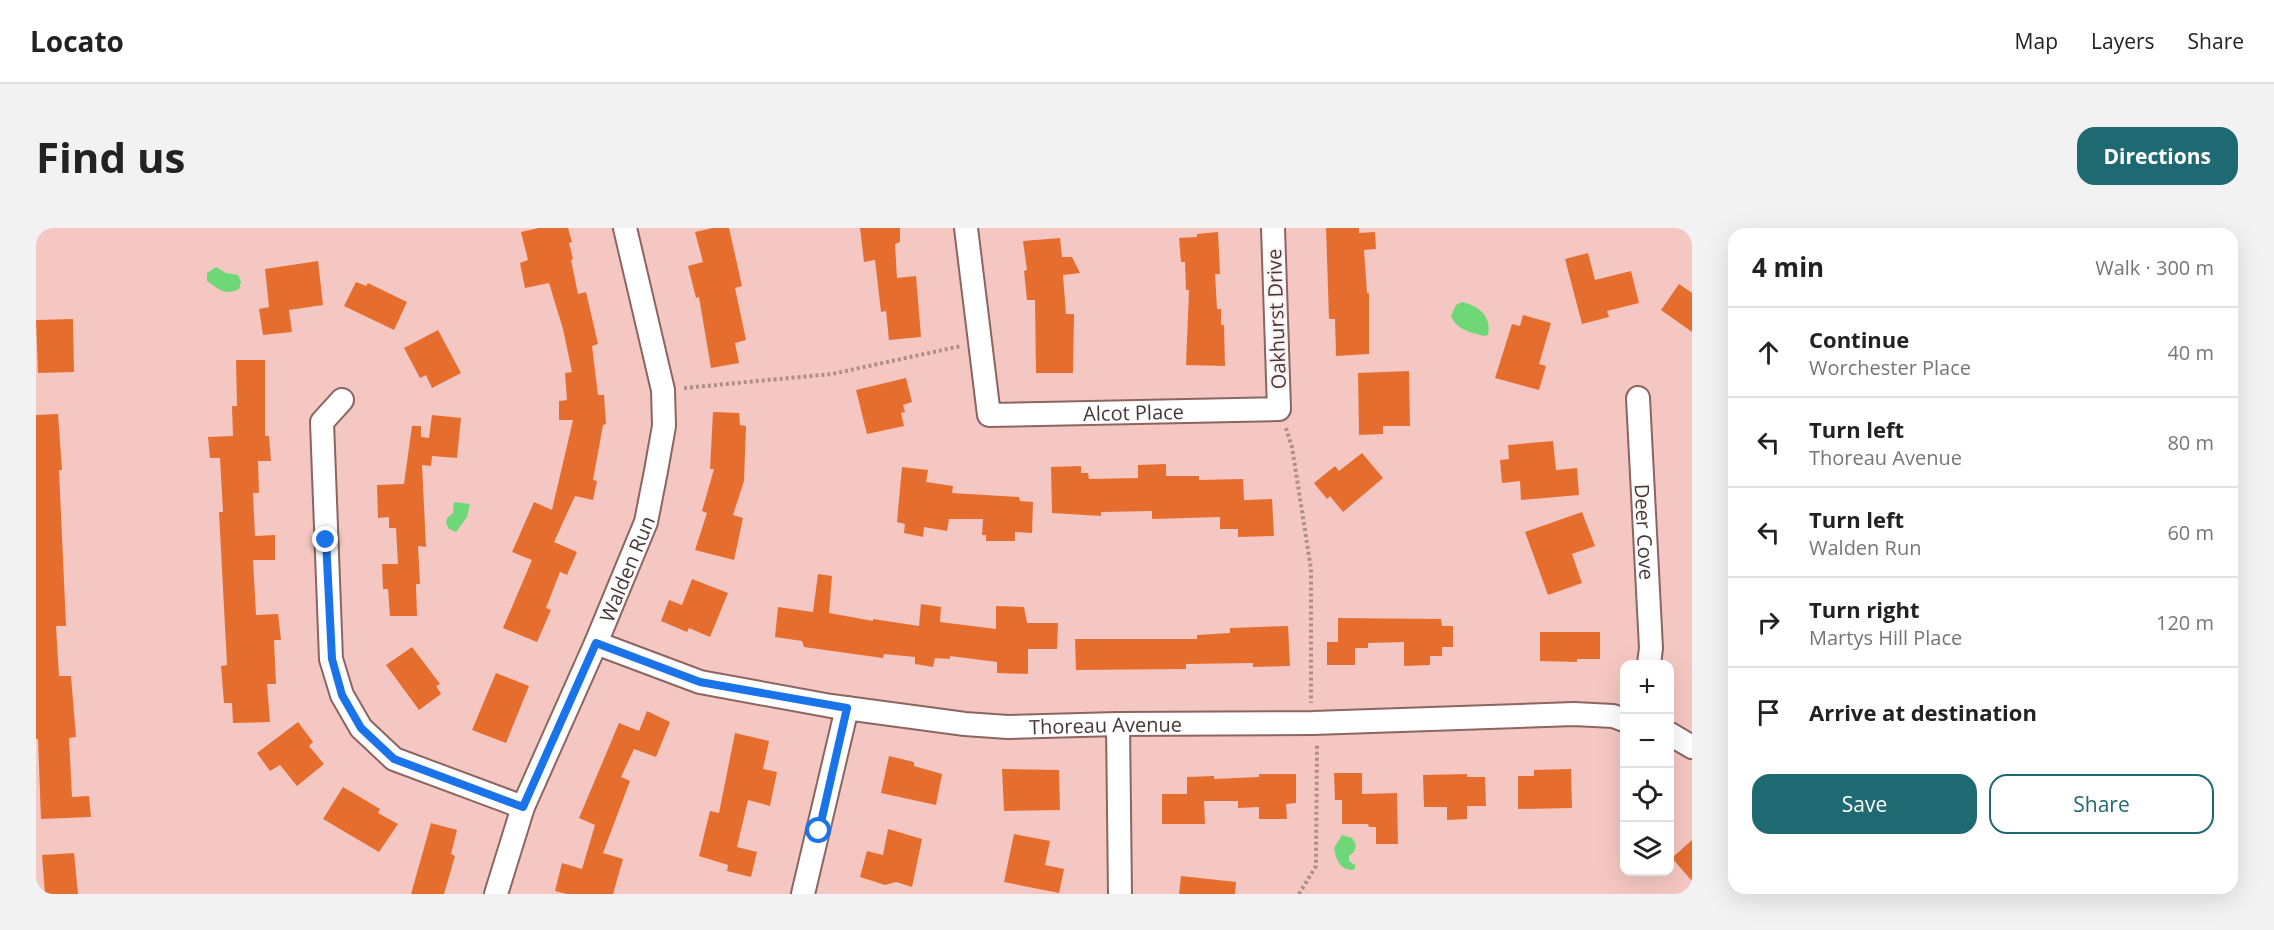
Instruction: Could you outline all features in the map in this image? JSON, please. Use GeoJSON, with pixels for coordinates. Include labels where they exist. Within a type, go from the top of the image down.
{"type":"FeatureCollection","features":[{"type":"Feature","properties":{"kind":"street","name":"Walden Run"},"geometry":{"type":"LineString","coordinates":[[496,894],[523,807],[596,643],[646,522],[664,426],[663,390],[626,228]]}},
{"type":"Feature","properties":{"kind":"street"},"geometry":{"type":"LineString","coordinates":[[966,228],[981,342]]}},
{"type":"Feature","properties":{"kind":"street","name":"Oakhurst Drive"},"geometry":{"type":"LineString","coordinates":[[1273,228],[1279,409]]}},
{"type":"Feature","properties":{"kind":"street","name":"Alcot Place"},"geometry":{"type":"LineString","coordinates":[[981,342],[989,415],[1279,409]]}},
{"type":"Feature","properties":{"kind":"street","name":"Deer Cove"},"geometry":{"type":"LineString","coordinates":[[1638,398],[1651,648],[1649,660]]}},
{"type":"Feature","properties":{"kind":"street"},"geometry":{"type":"LineString","coordinates":[[342,400],[322,422],[332,659],[342,695],[361,728],[394,759],[523,807]]}},
{"type":"Feature","properties":{"kind":"street","name":"Thoreau Avenue"},"geometry":{"type":"LineString","coordinates":[[596,643],[700,682],[847,708],[965,724],[1008,727],[1313,723],[1574,714],[1613,716],[1620,719]]}},
{"type":"Feature","properties":{"kind":"street"},"geometry":{"type":"LineString","coordinates":[[804,894],[847,708]]}},
{"type":"Feature","properties":{"kind":"street"},"geometry":{"type":"LineString","coordinates":[[1118,724],[1120,894]]}},
{"type":"Feature","properties":{"kind":"street"},"geometry":{"type":"LineString","coordinates":[[1674,736],[1692,747]]}},
{"type":"Feature","properties":{"kind":"path"},"geometry":{"type":"LineString","coordinates":[[663,390],[832,374],[981,342]]}},
{"type":"Feature","properties":{"kind":"path"},"geometry":{"type":"LineString","coordinates":[[1279,409],[1292,447],[1311,569],[1311,699],[1317,741],[1316,866],[1299,894]]}},
{"type":"Feature","properties":{"kind":"shaded area"},"geometry":{"type":"Polygon","coordinates":[[[216,267],[226,273],[238,275],[241,282],[239,289],[226,292],[207,281],[207,273],[216,267]]]}},
{"type":"Feature","properties":{"kind":"shaded area"},"geometry":{"type":"Polygon","coordinates":[[[1462,302],[1474,306],[1483,313],[1488,322],[1488,335],[1464,330],[1454,321],[1451,316],[1456,305],[1462,302]]]}},
{"type":"Feature","properties":{"kind":"shaded area"},"geometry":{"type":"Polygon","coordinates":[[[454,502],[470,504],[467,517],[456,532],[449,529],[446,523],[447,518],[453,513],[454,502]]]}},
{"type":"Feature","properties":{"kind":"shaded area"},"geometry":{"type":"Polygon","coordinates":[[[1342,835],[1352,838],[1356,845],[1354,852],[1349,856],[1349,861],[1355,865],[1355,869],[1352,870],[1341,866],[1336,856],[1334,848],[1342,835]]]}},
{"type":"Feature","properties":{"kind":"building"},"geometry":{"type":"Polygon","coordinates":[[[539,228],[568,228],[572,242],[569,243],[578,294],[586,292],[598,344],[592,346],[598,395],[604,395],[606,424],[603,425],[593,480],[597,481],[593,500],[575,496],[554,542],[577,552],[567,575],[560,572],[546,608],[551,610],[537,642],[503,628],[532,560],[512,552],[534,502],[552,510],[573,420],[559,420],[559,401],[567,400],[565,373],[572,372],[563,329],[549,283],[525,288],[520,263],[528,260],[521,232],[539,228]]]}},
{"type":"Feature","properties":{"kind":"building"},"geometry":{"type":"Polygon","coordinates":[[[713,228],[729,228],[742,286],[735,288],[746,340],[735,343],[739,363],[711,368],[699,297],[696,298],[688,266],[703,262],[695,232],[713,228]]]}},
{"type":"Feature","properties":{"kind":"building"},"geometry":{"type":"Polygon","coordinates":[[[860,228],[900,228],[900,242],[895,244],[897,278],[916,276],[921,337],[889,340],[886,311],[881,312],[875,260],[864,262],[860,228]]]}},
{"type":"Feature","properties":{"kind":"building"},"geometry":{"type":"Polygon","coordinates":[[[1326,228],[1359,228],[1359,233],[1375,232],[1376,249],[1364,250],[1367,293],[1369,293],[1369,354],[1336,356],[1335,319],[1329,319],[1326,228]]]}},
{"type":"Feature","properties":{"kind":"building"},"geometry":{"type":"Polygon","coordinates":[[[1218,232],[1220,274],[1215,274],[1217,309],[1221,309],[1221,325],[1224,325],[1225,366],[1186,365],[1189,290],[1186,290],[1185,262],[1181,262],[1179,238],[1218,232]]]}},
{"type":"Feature","properties":{"kind":"building"},"geometry":{"type":"Polygon","coordinates":[[[1060,238],[1062,257],[1072,257],[1080,273],[1063,275],[1066,314],[1074,314],[1073,373],[1036,373],[1035,300],[1027,300],[1024,271],[1027,270],[1023,241],[1060,238]]]}},
{"type":"Feature","properties":{"kind":"building"},"geometry":{"type":"Polygon","coordinates":[[[1588,253],[1595,280],[1631,271],[1639,303],[1607,311],[1609,317],[1582,324],[1565,259],[1588,253]]]}},
{"type":"Feature","properties":{"kind":"building"},"geometry":{"type":"Polygon","coordinates":[[[318,261],[323,305],[289,310],[292,332],[263,335],[259,309],[269,307],[265,269],[318,261]]]}},
{"type":"Feature","properties":{"kind":"building"},"geometry":{"type":"Polygon","coordinates":[[[356,282],[366,286],[368,283],[407,302],[394,330],[344,306],[356,282]]]}},
{"type":"Feature","properties":{"kind":"building"},"geometry":{"type":"Polygon","coordinates":[[[1679,284],[1692,293],[1692,332],[1661,310],[1679,284]]]}},
{"type":"Feature","properties":{"kind":"building"},"geometry":{"type":"Polygon","coordinates":[[[1523,315],[1551,323],[1539,364],[1546,366],[1539,390],[1495,378],[1512,324],[1520,326],[1523,315]]]}},
{"type":"Feature","properties":{"kind":"building"},"geometry":{"type":"Polygon","coordinates":[[[73,319],[74,372],[38,373],[36,320],[73,319]]]}},
{"type":"Feature","properties":{"kind":"building"},"geometry":{"type":"Polygon","coordinates":[[[438,330],[461,373],[432,388],[426,375],[420,378],[404,348],[438,330]]]}},
{"type":"Feature","properties":{"kind":"building"},"geometry":{"type":"Polygon","coordinates":[[[236,360],[265,360],[265,436],[269,436],[271,461],[258,461],[259,493],[253,493],[255,536],[275,535],[275,560],[253,560],[256,615],[278,614],[281,640],[274,640],[276,684],[267,684],[270,722],[233,723],[232,703],[224,703],[221,666],[227,665],[219,512],[223,512],[220,458],[210,458],[208,437],[233,436],[232,406],[237,406],[236,360]]]}},
{"type":"Feature","properties":{"kind":"building"},"geometry":{"type":"Polygon","coordinates":[[[1409,371],[1410,426],[1383,426],[1383,434],[1359,435],[1358,373],[1409,371]]]}},
{"type":"Feature","properties":{"kind":"building"},"geometry":{"type":"Polygon","coordinates":[[[906,378],[912,402],[903,405],[905,412],[901,413],[904,426],[867,434],[856,390],[906,378]]]}},
{"type":"Feature","properties":{"kind":"building"},"geometry":{"type":"Polygon","coordinates":[[[713,412],[739,413],[740,425],[746,426],[744,481],[733,515],[743,518],[734,560],[695,550],[707,513],[702,511],[714,469],[710,469],[713,412]]]}},
{"type":"Feature","properties":{"kind":"building"},"geometry":{"type":"Polygon","coordinates":[[[58,414],[62,470],[59,470],[66,626],[56,626],[59,676],[71,676],[76,737],[69,738],[72,797],[89,796],[91,817],[41,819],[38,739],[36,739],[36,415],[58,414]]]}},
{"type":"Feature","properties":{"kind":"building"},"geometry":{"type":"Polygon","coordinates":[[[432,415],[461,418],[457,458],[432,456],[431,466],[422,465],[426,547],[418,546],[420,584],[416,584],[417,616],[390,616],[388,589],[383,589],[382,564],[398,564],[396,528],[389,528],[389,517],[378,518],[377,485],[404,484],[412,426],[421,426],[421,437],[429,438],[432,415]]]}},
{"type":"Feature","properties":{"kind":"building"},"geometry":{"type":"Polygon","coordinates":[[[1553,441],[1556,470],[1577,468],[1579,495],[1521,500],[1520,481],[1502,483],[1500,460],[1509,459],[1508,445],[1553,441]]]}},
{"type":"Feature","properties":{"kind":"building"},"geometry":{"type":"Polygon","coordinates":[[[1362,453],[1383,478],[1343,512],[1330,496],[1327,499],[1314,483],[1335,466],[1339,471],[1362,453]]]}},
{"type":"Feature","properties":{"kind":"building"},"geometry":{"type":"Polygon","coordinates":[[[1166,464],[1166,476],[1199,476],[1199,480],[1243,479],[1244,500],[1272,499],[1274,536],[1238,537],[1238,529],[1220,529],[1220,517],[1152,519],[1152,511],[1101,512],[1101,516],[1052,513],[1051,467],[1081,466],[1081,473],[1088,473],[1089,479],[1138,478],[1138,465],[1166,464]]]}},
{"type":"Feature","properties":{"kind":"building"},"geometry":{"type":"Polygon","coordinates":[[[902,467],[928,470],[926,482],[953,486],[952,493],[1019,497],[1020,501],[1033,502],[1032,533],[1015,532],[1015,541],[986,541],[986,535],[982,535],[983,519],[949,519],[947,531],[924,527],[923,537],[904,533],[905,524],[897,522],[902,467]]]}},
{"type":"Feature","properties":{"kind":"building"},"geometry":{"type":"Polygon","coordinates":[[[1582,512],[1595,546],[1572,554],[1582,583],[1548,595],[1525,532],[1582,512]]]}},
{"type":"Feature","properties":{"kind":"building"},"geometry":{"type":"Polygon","coordinates":[[[818,574],[832,576],[829,613],[919,626],[921,604],[941,607],[940,622],[996,629],[996,606],[1024,607],[1027,623],[1058,623],[1057,649],[1028,649],[1028,674],[997,673],[997,662],[950,656],[950,659],[935,658],[933,667],[915,664],[915,657],[884,654],[883,658],[804,647],[802,641],[775,637],[778,607],[813,612],[818,574]]]}},
{"type":"Feature","properties":{"kind":"building"},"geometry":{"type":"Polygon","coordinates":[[[692,579],[728,593],[710,637],[689,628],[687,632],[661,621],[669,600],[682,605],[692,579]]]}},
{"type":"Feature","properties":{"kind":"building"},"geometry":{"type":"Polygon","coordinates":[[[1338,618],[1441,619],[1442,626],[1453,626],[1453,647],[1442,647],[1442,656],[1430,656],[1430,665],[1404,666],[1404,642],[1368,643],[1368,648],[1355,648],[1355,665],[1327,665],[1327,642],[1338,642],[1338,618]]]}},
{"type":"Feature","properties":{"kind":"building"},"geometry":{"type":"Polygon","coordinates":[[[1288,626],[1290,666],[1253,667],[1253,663],[1186,664],[1186,669],[1076,670],[1075,639],[1197,639],[1197,635],[1230,633],[1230,628],[1288,626]]]}},
{"type":"Feature","properties":{"kind":"building"},"geometry":{"type":"Polygon","coordinates":[[[1540,632],[1600,632],[1600,659],[1577,659],[1577,662],[1540,661],[1540,632]]]}},
{"type":"Feature","properties":{"kind":"building"},"geometry":{"type":"Polygon","coordinates":[[[412,647],[440,684],[436,686],[441,694],[419,710],[386,665],[412,647]]]}},
{"type":"Feature","properties":{"kind":"building"},"geometry":{"type":"Polygon","coordinates":[[[496,673],[529,686],[506,743],[472,730],[496,673]]]}},
{"type":"Feature","properties":{"kind":"building"},"geometry":{"type":"Polygon","coordinates":[[[647,711],[670,722],[656,757],[634,749],[621,777],[630,781],[603,853],[623,859],[613,894],[567,894],[555,891],[562,863],[582,869],[595,825],[579,818],[619,723],[639,731],[647,711]]]}},
{"type":"Feature","properties":{"kind":"building"},"geometry":{"type":"Polygon","coordinates":[[[298,722],[313,742],[309,746],[324,764],[297,786],[280,765],[270,771],[257,753],[298,722]]]}},
{"type":"Feature","properties":{"kind":"building"},"geometry":{"type":"Polygon","coordinates":[[[735,733],[769,741],[763,769],[777,772],[770,806],[748,800],[737,847],[757,852],[751,877],[727,871],[728,865],[699,856],[710,811],[719,813],[735,733]]]}},
{"type":"Feature","properties":{"kind":"building"},"geometry":{"type":"Polygon","coordinates":[[[889,756],[914,762],[914,766],[942,774],[936,805],[881,793],[889,756]]]}},
{"type":"Feature","properties":{"kind":"building"},"geometry":{"type":"Polygon","coordinates":[[[1002,769],[1059,770],[1060,810],[1004,811],[1002,769]]]}},
{"type":"Feature","properties":{"kind":"building"},"geometry":{"type":"Polygon","coordinates":[[[1571,769],[1572,808],[1518,809],[1518,776],[1534,776],[1534,770],[1571,769]]]}},
{"type":"Feature","properties":{"kind":"building"},"geometry":{"type":"Polygon","coordinates":[[[1334,773],[1362,773],[1362,794],[1397,793],[1398,844],[1376,844],[1376,827],[1369,827],[1368,824],[1342,824],[1342,800],[1335,800],[1334,773]]]}},
{"type":"Feature","properties":{"kind":"building"},"geometry":{"type":"Polygon","coordinates":[[[1259,774],[1296,774],[1296,803],[1286,804],[1287,819],[1259,819],[1259,807],[1238,808],[1238,801],[1204,801],[1205,824],[1162,824],[1162,794],[1187,794],[1187,777],[1214,776],[1214,779],[1259,777],[1259,774]]]}},
{"type":"Feature","properties":{"kind":"building"},"geometry":{"type":"Polygon","coordinates":[[[1467,774],[1467,777],[1485,777],[1486,806],[1467,806],[1467,819],[1447,820],[1447,807],[1424,807],[1423,775],[1467,774]]]}},
{"type":"Feature","properties":{"kind":"building"},"geometry":{"type":"Polygon","coordinates":[[[343,787],[380,809],[378,813],[398,824],[379,852],[323,819],[343,787]]]}},
{"type":"Feature","properties":{"kind":"building"},"geometry":{"type":"Polygon","coordinates":[[[431,823],[457,830],[451,854],[455,856],[444,894],[411,894],[431,823]]]}},
{"type":"Feature","properties":{"kind":"building"},"geometry":{"type":"Polygon","coordinates":[[[888,829],[922,839],[912,887],[896,882],[885,885],[860,877],[867,851],[883,855],[888,829]]]}},
{"type":"Feature","properties":{"kind":"building"},"geometry":{"type":"Polygon","coordinates":[[[1014,834],[1050,841],[1045,865],[1064,869],[1059,893],[1004,882],[1014,834]]]}},
{"type":"Feature","properties":{"kind":"building"},"geometry":{"type":"Polygon","coordinates":[[[1692,840],[1692,881],[1674,860],[1674,856],[1692,840]]]}},
{"type":"Feature","properties":{"kind":"building"},"geometry":{"type":"Polygon","coordinates":[[[74,853],[78,894],[45,894],[42,855],[74,853]]]}},
{"type":"Feature","properties":{"kind":"building"},"geometry":{"type":"Polygon","coordinates":[[[1181,876],[1236,882],[1235,894],[1179,894],[1181,876]]]}},
{"type":"Feature","properties":{"kind":"route"},"geometry":{"type":"LineString","coordinates":[[326,540],[332,659],[342,695],[361,728],[394,759],[523,807],[596,643],[700,682],[847,708],[819,831]]}}]}
